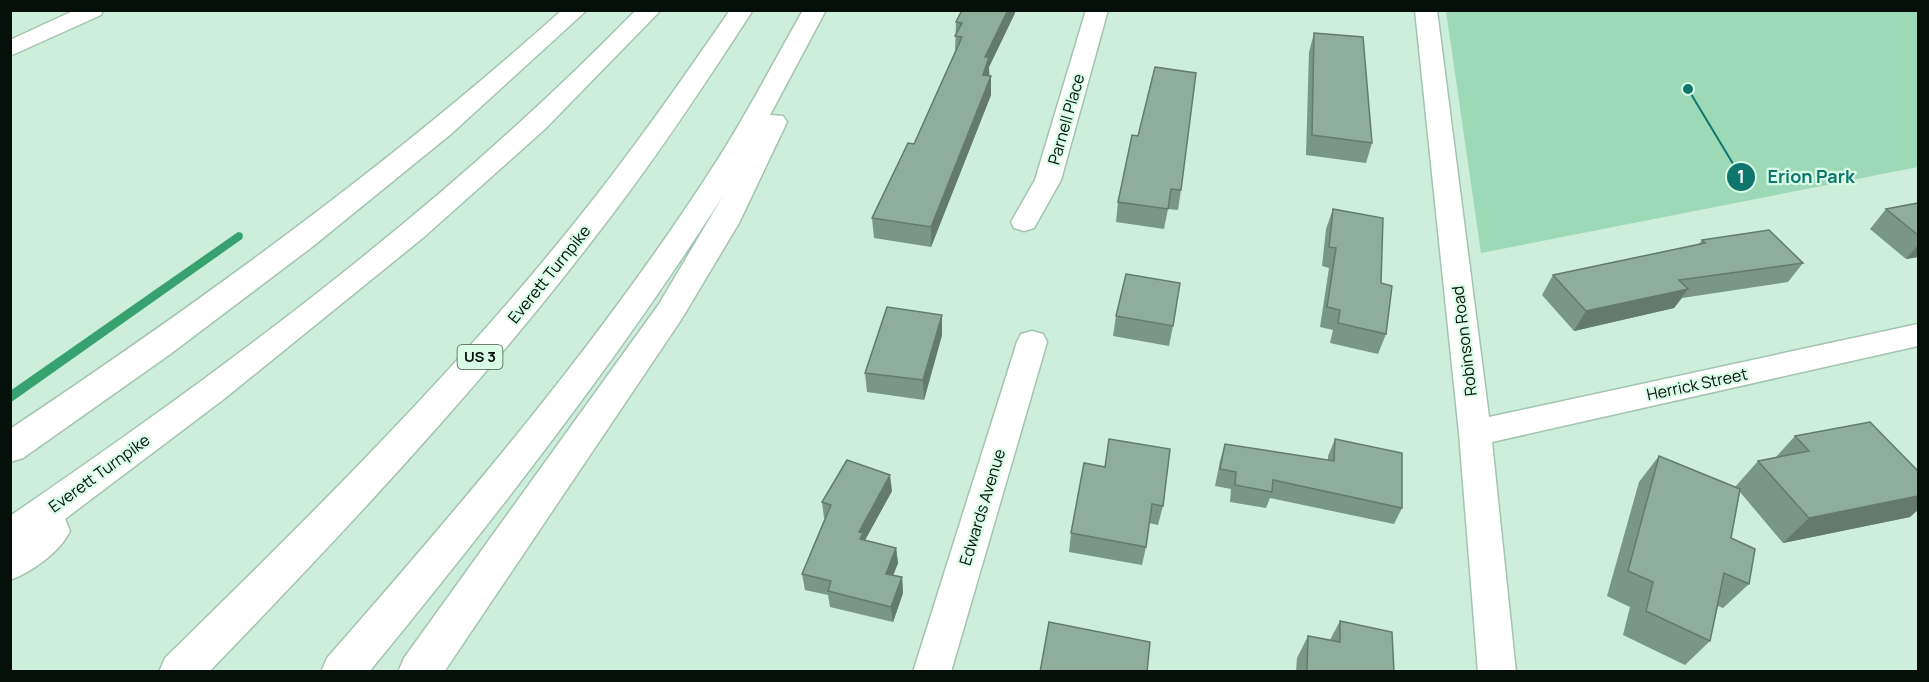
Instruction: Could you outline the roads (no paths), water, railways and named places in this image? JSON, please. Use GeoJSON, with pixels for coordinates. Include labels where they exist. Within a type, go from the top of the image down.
{"type":"FeatureCollection","features":[{"type":"Feature","properties":{"kind":"highway"},"geometry":{"type":"LineString","coordinates":[[10,448],[218,301],[372,185],[483,95],[576,10]]}},
{"type":"Feature","properties":{"kind":"highway","name":"Everett Turnpike"},"geometry":{"type":"LineString","coordinates":[[10,537],[211,390],[354,279],[527,131],[650,10]]}},
{"type":"Feature","properties":{"kind":"highway","name":"Everett Turnpike"},"geometry":{"type":"LineString","coordinates":[[180,672],[371,476],[509,322],[619,186],[742,10]]}},
{"type":"Feature","properties":{"kind":"highway"},"geometry":{"type":"LineString","coordinates":[[342,672],[517,460],[642,294],[720,178],[815,10]]}},
{"type":"Feature","properties":{"kind":"highway"},"geometry":{"type":"LineString","coordinates":[[419,672],[604,409],[699,265],[764,146],[825,10]]}},
{"type":"Feature","properties":{"kind":"highway"},"geometry":{"type":"LineString","coordinates":[[10,563],[185,424],[354,279]]}},
{"type":"Feature","properties":{"kind":"street"},"geometry":{"type":"LineString","coordinates":[[10,49],[93,10]]}},
{"type":"Feature","properties":{"kind":"street","name":"Parnell Place"},"geometry":{"type":"LineString","coordinates":[[1024,222],[1048,180],[1097,10]]}},
{"type":"Feature","properties":{"kind":"street","name":"Robinson Road"},"geometry":{"type":"LineString","coordinates":[[1426,10],[1475,433],[1497,672]]}},
{"type":"Feature","properties":{"kind":"street","name":"Herrick Street"},"geometry":{"type":"LineString","coordinates":[[1475,433],[1918,335]]}},
{"type":"Feature","properties":{"kind":"street","name":"Edwards Avenue"},"geometry":{"type":"LineString","coordinates":[[932,672],[1032,342]]}},
{"type":"Feature","properties":{"kind":"waterway"},"geometry":{"type":"LineString","coordinates":[[10,398],[238,236]]}},
{"type":"Feature","properties":{"kind":"place","name":"Erion Park"},"geometry":{"type":"Point","coordinates":[1688,89]}}]}
